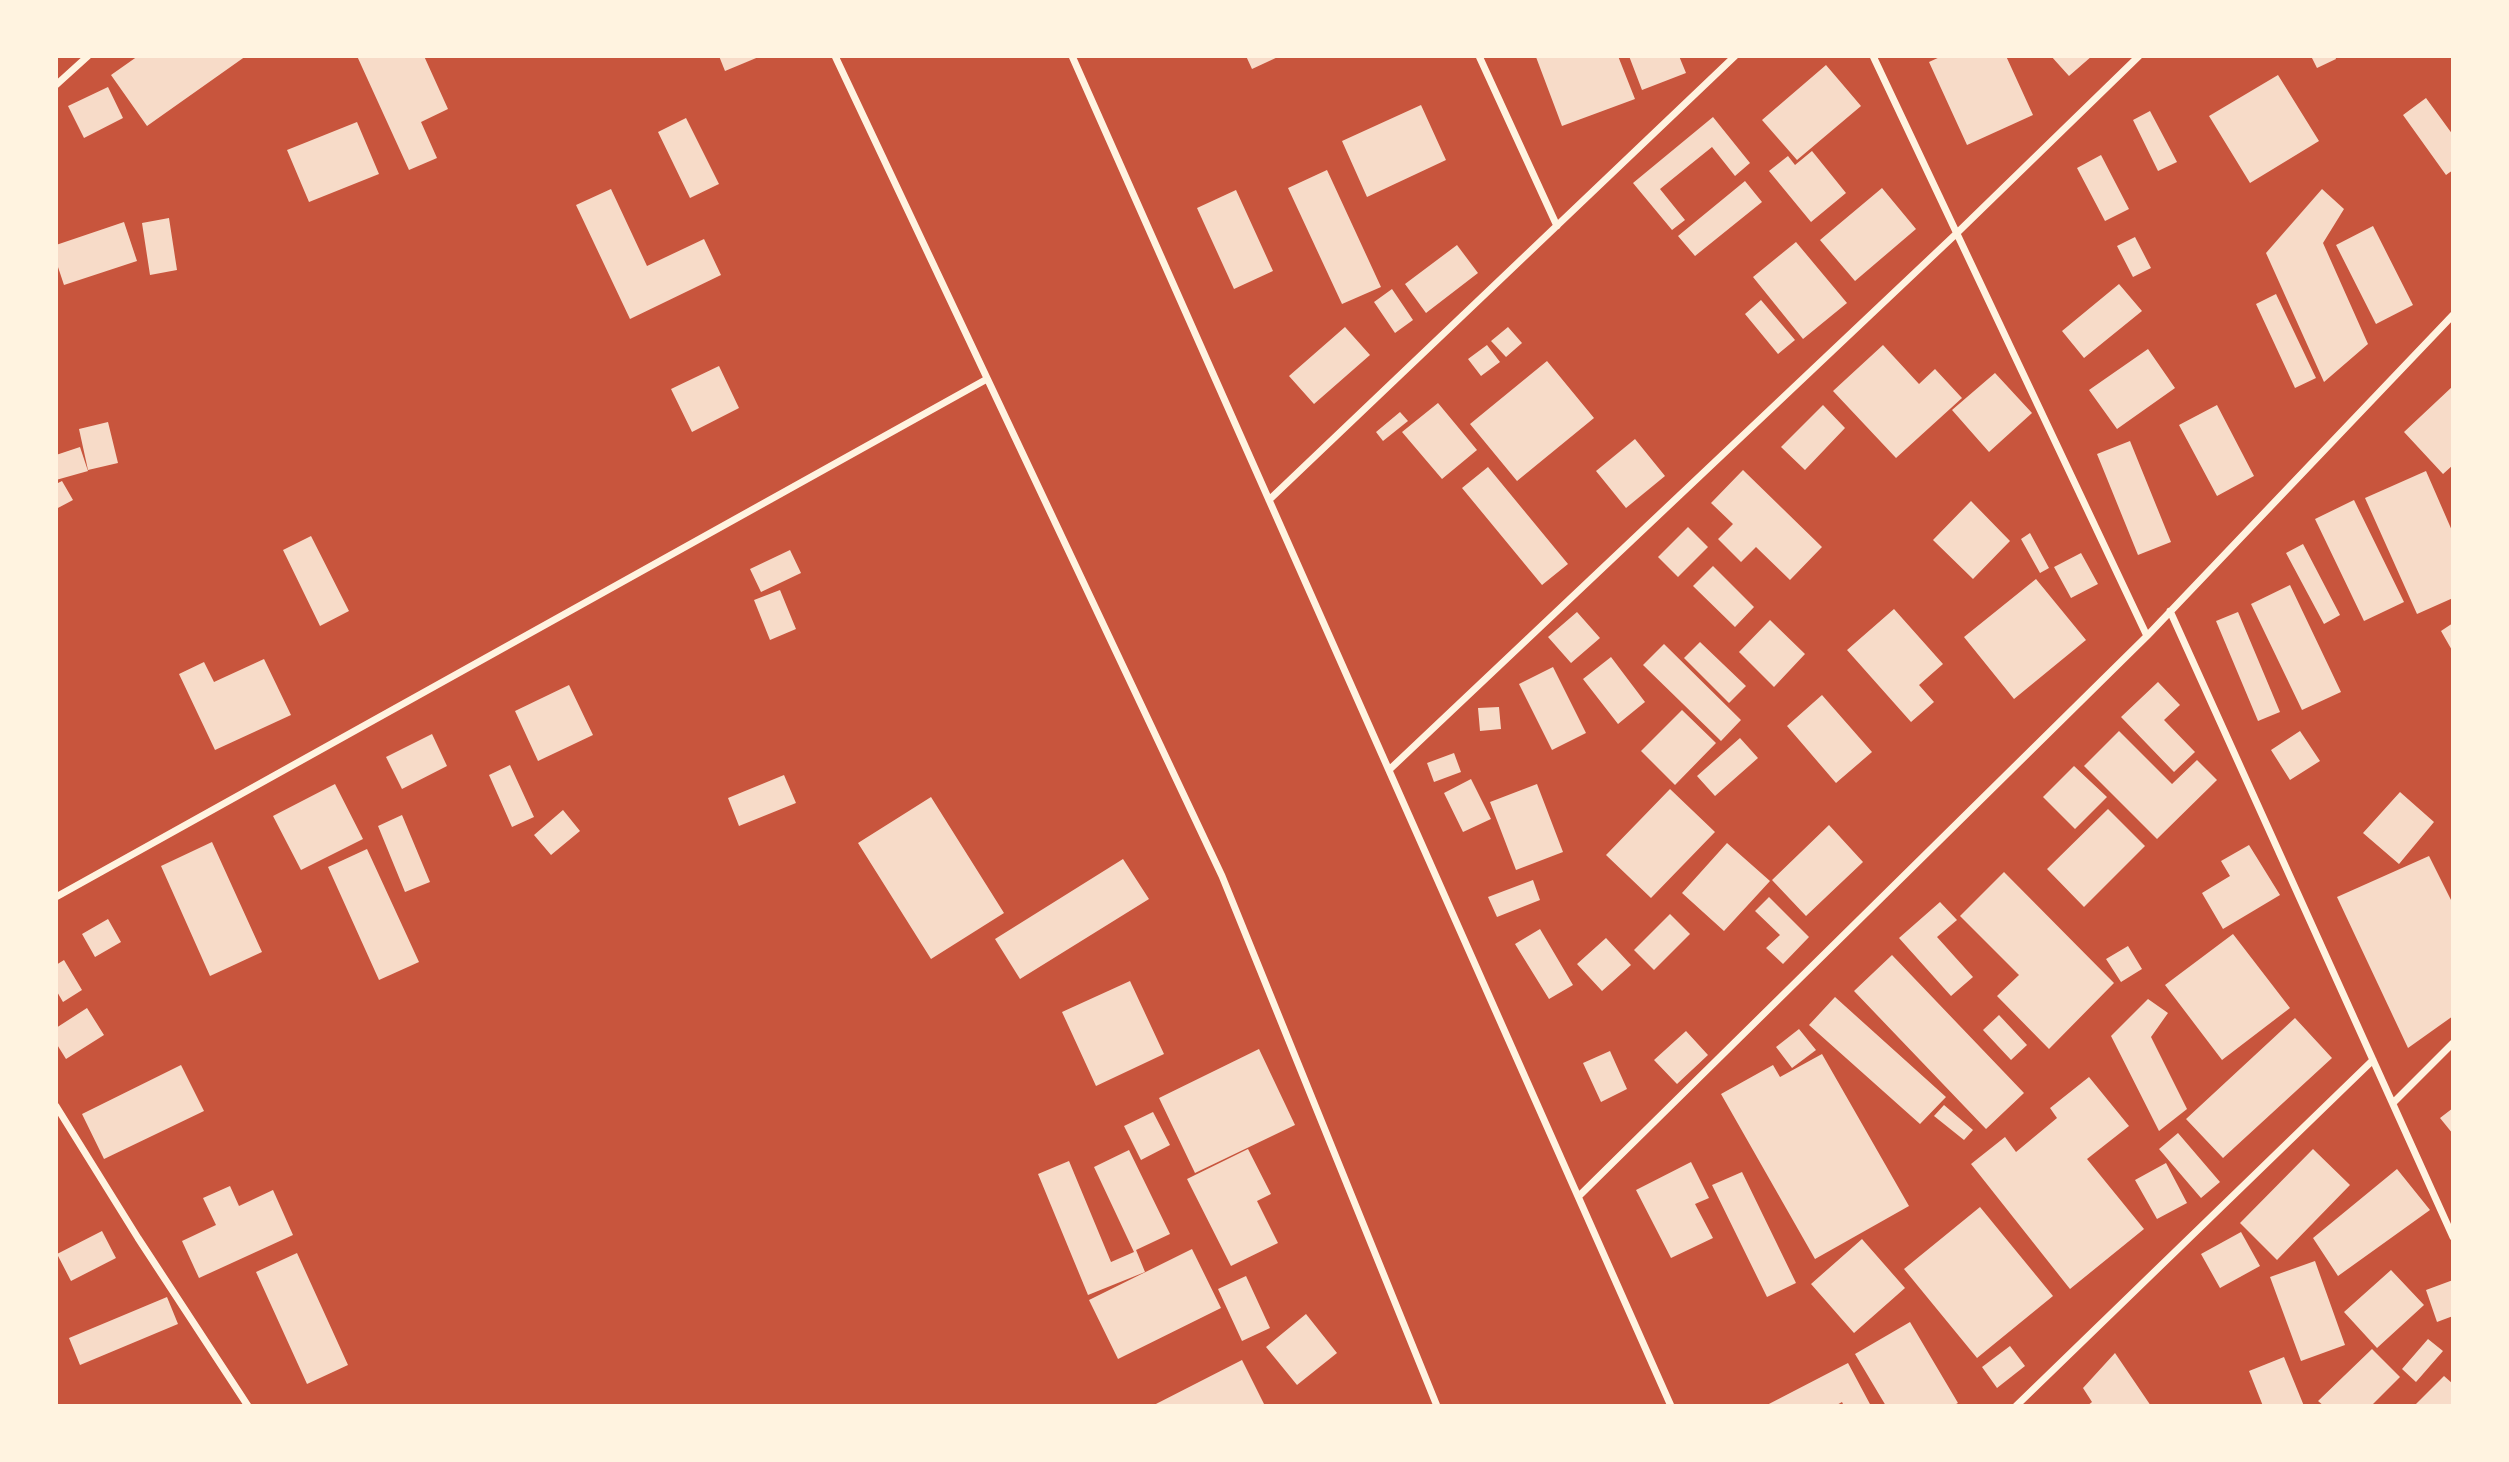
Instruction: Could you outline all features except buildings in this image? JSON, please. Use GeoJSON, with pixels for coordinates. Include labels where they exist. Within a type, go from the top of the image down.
{"type":"FeatureCollection","features":[{"type":"Feature","properties":{"kind":"street"},"geometry":{"type":"LineString","coordinates":[[56,85],[88,56]]}},
{"type":"Feature","properties":{"kind":"street"},"geometry":{"type":"LineString","coordinates":[[835,56],[1222,876],[1437,1406]]}},
{"type":"Feature","properties":{"kind":"street"},"geometry":{"type":"LineString","coordinates":[[1072,56],[1671,1406]]}},
{"type":"Feature","properties":{"kind":"street"},"geometry":{"type":"LineString","coordinates":[[1479,56],[1557,226]]}},
{"type":"Feature","properties":{"kind":"street"},"geometry":{"type":"LineString","coordinates":[[1269,499],[1735,56]]}},
{"type":"Feature","properties":{"kind":"street"},"geometry":{"type":"LineString","coordinates":[[1873,56],[2147,636]]}},
{"type":"Feature","properties":{"kind":"street"},"geometry":{"type":"LineString","coordinates":[[1389,770],[2140,56]]}},
{"type":"Feature","properties":{"kind":"street"},"geometry":{"type":"LineString","coordinates":[[1579,1196],[2147,636],[2453,315]]}},
{"type":"Feature","properties":{"kind":"street"},"geometry":{"type":"LineString","coordinates":[[56,897],[987,379]]}},
{"type":"Feature","properties":{"kind":"street"},"geometry":{"type":"LineString","coordinates":[[2170,611],[2453,1237]]}},
{"type":"Feature","properties":{"kind":"street"},"geometry":{"type":"LineString","coordinates":[[2393,1103],[2453,1043]]}},
{"type":"Feature","properties":{"kind":"street"},"geometry":{"type":"LineString","coordinates":[[2016,1406],[2373,1060]]}},
{"type":"Feature","properties":{"kind":"street"},"geometry":{"type":"LineString","coordinates":[[56,1106],[248,1406]]}}]}
